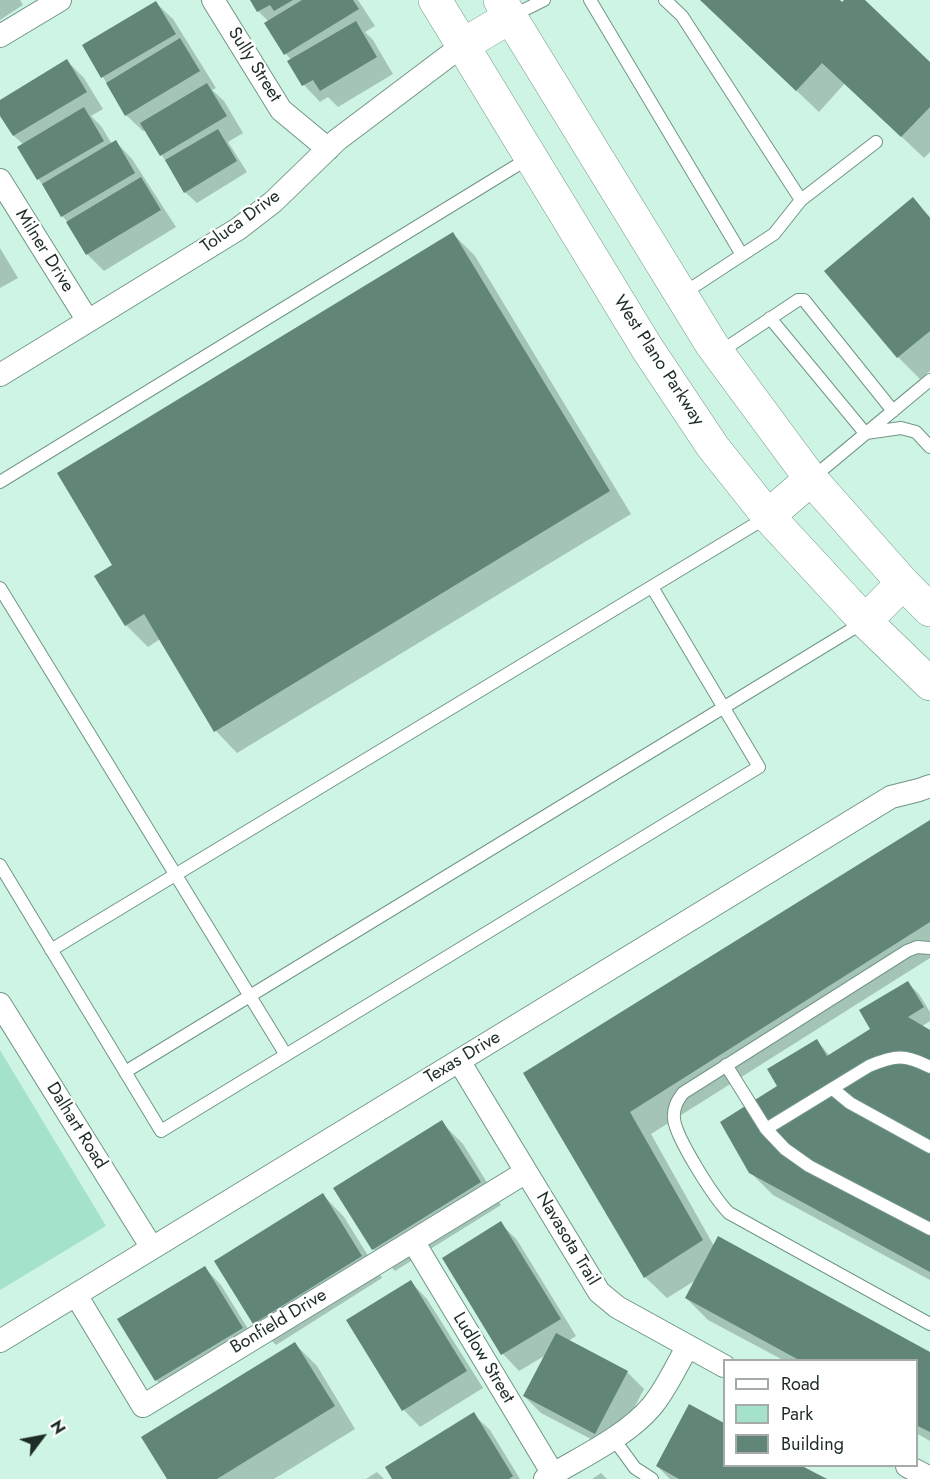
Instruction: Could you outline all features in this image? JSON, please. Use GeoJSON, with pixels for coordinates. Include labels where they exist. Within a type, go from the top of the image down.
{"type":"FeatureCollection","features":[{"type":"Feature","properties":{"kind":"main road","name":"West Plano Parkway"},"geometry":{"type":"LineString","coordinates":[[435,0],[675,393],[713,447],[768,516],[865,621],[930,684]]}},
{"type":"Feature","properties":{"kind":"main road"},"geometry":{"type":"LineString","coordinates":[[463,45],[505,9],[680,296],[718,353],[811,480],[930,610]]}},
{"type":"Feature","properties":{"kind":"main road"},"geometry":{"type":"LineString","coordinates":[[768,516],[811,480]]}},
{"type":"Feature","properties":{"kind":"main road"},"geometry":{"type":"LineString","coordinates":[[865,621],[903,583]]}},
{"type":"Feature","properties":{"kind":"street"},"geometry":{"type":"LineString","coordinates":[[0,36],[60,0]]}},
{"type":"Feature","properties":{"kind":"street","name":"Sully Street"},"geometry":{"type":"LineString","coordinates":[[213,0],[281,110],[328,149]]}},
{"type":"Feature","properties":{"kind":"street","name":"Toluca Drive"},"geometry":{"type":"LineString","coordinates":[[0,375],[238,229],[273,202],[337,140],[463,45]]}},
{"type":"Feature","properties":{"kind":"street","name":"Milner Drive"},"geometry":{"type":"LineString","coordinates":[[0,180],[88,321]]}},
{"type":"Feature","properties":{"kind":"street","name":"Texas Drive"},"geometry":{"type":"LineString","coordinates":[[0,1341],[891,797],[930,786]]}},
{"type":"Feature","properties":{"kind":"street","name":"Dalhart Road"},"geometry":{"type":"LineString","coordinates":[[0,1004],[152,1248]]}},
{"type":"Feature","properties":{"kind":"street","name":"Navasota Trail"},"geometry":{"type":"LineString","coordinates":[[459,1061],[600,1292],[617,1307],[723,1365]]}},
{"type":"Feature","properties":{"kind":"street","name":"Bonfield Drive"},"geometry":{"type":"LineString","coordinates":[[76,1295],[143,1406],[526,1172]]}},
{"type":"Feature","properties":{"kind":"street","name":"Ludlow Street"},"geometry":{"type":"LineString","coordinates":[[413,1241],[549,1476]]}},
{"type":"Feature","properties":{"kind":"street"},"geometry":{"type":"LineString","coordinates":[[549,1476],[613,1438],[651,1407],[687,1346]]}},
{"type":"Feature","properties":{"kind":"street"},"geometry":{"type":"LineString","coordinates":[[909,1467],[930,1478]]}},
{"type":"Feature","properties":{"kind":"lane"},"geometry":{"type":"LineString","coordinates":[[505,9],[544,0]]}},
{"type":"Feature","properties":{"kind":"lane"},"geometry":{"type":"LineString","coordinates":[[590,0],[742,255]]}},
{"type":"Feature","properties":{"kind":"lane"},"geometry":{"type":"LineString","coordinates":[[665,0],[682,16],[801,200]]}},
{"type":"Feature","properties":{"kind":"lane"},"geometry":{"type":"LineString","coordinates":[[680,296],[774,234],[801,200],[876,142]]}},
{"type":"Feature","properties":{"kind":"lane"},"geometry":{"type":"LineString","coordinates":[[0,482],[531,156]]}},
{"type":"Feature","properties":{"kind":"lane"},"geometry":{"type":"LineString","coordinates":[[718,353],[798,300],[804,300],[893,411]]}},
{"type":"Feature","properties":{"kind":"lane"},"geometry":{"type":"LineString","coordinates":[[770,318],[865,433]]}},
{"type":"Feature","properties":{"kind":"lane"},"geometry":{"type":"LineString","coordinates":[[811,480],[930,380]]}},
{"type":"Feature","properties":{"kind":"lane"},"geometry":{"type":"LineString","coordinates":[[865,433],[901,428],[916,432],[930,447]]}},
{"type":"Feature","properties":{"kind":"lane"},"geometry":{"type":"LineString","coordinates":[[51,950],[768,516]]}},
{"type":"Feature","properties":{"kind":"lane"},"geometry":{"type":"LineString","coordinates":[[0,865],[161,1131],[759,767],[652,586]]}},
{"type":"Feature","properties":{"kind":"lane"},"geometry":{"type":"LineString","coordinates":[[0,588],[286,1055]]}},
{"type":"Feature","properties":{"kind":"lane"},"geometry":{"type":"LineString","coordinates":[[125,1072],[865,621]]}},
{"type":"Feature","properties":{"kind":"lane"},"geometry":{"type":"LineString","coordinates":[[930,948],[917,947],[907,951],[726,1065],[683,1093],[674,1110],[678,1134],[723,1207],[738,1218],[930,1324]]}},
{"type":"Feature","properties":{"kind":"lane"},"geometry":{"type":"LineString","coordinates":[[766,1129],[869,1066],[886,1059],[901,1056],[917,1060],[930,1067]]}},
{"type":"Feature","properties":{"kind":"lane"},"geometry":{"type":"LineString","coordinates":[[726,1065],[766,1129],[785,1149],[809,1166],[930,1229]]}},
{"type":"Feature","properties":{"kind":"lane"},"geometry":{"type":"LineString","coordinates":[[833,1089],[850,1103],[930,1148]]}},
{"type":"Feature","properties":{"kind":"lane"},"geometry":{"type":"LineString","coordinates":[[613,1438],[634,1468],[652,1479]]}},
{"type":"Feature","properties":{"kind":"green space"},"geometry":{"type":"Polygon","coordinates":[[[0,1050],[106,1226],[0,1290],[0,1050]]]}},
{"type":"Feature","properties":{"kind":"building"},"geometry":{"type":"Polygon","coordinates":[[[250,0],[293,0],[274,11],[270,5],[257,12],[250,0]]]}},
{"type":"Feature","properties":{"kind":"building"},"geometry":{"type":"Polygon","coordinates":[[[302,0],[353,0],[359,9],[284,55],[264,23],[302,0]]]}},
{"type":"Feature","properties":{"kind":"building"},"geometry":{"type":"Polygon","coordinates":[[[700,0],[840,0],[842,2],[844,0],[865,0],[930,62],[930,107],[901,137],[822,63],[796,91],[700,0]]]}},
{"type":"Feature","properties":{"kind":"building"},"geometry":{"type":"Polygon","coordinates":[[[156,1],[176,34],[101,78],[82,45],[156,1]]]}},
{"type":"Feature","properties":{"kind":"building"},"geometry":{"type":"Polygon","coordinates":[[[356,21],[377,57],[320,91],[313,80],[302,86],[287,61],[356,21]]]}},
{"type":"Feature","properties":{"kind":"building"},"geometry":{"type":"Polygon","coordinates":[[[180,38],[200,71],[125,116],[106,83],[180,38]]]}},
{"type":"Feature","properties":{"kind":"building"},"geometry":{"type":"Polygon","coordinates":[[[67,59],[87,92],[13,136],[0,116],[0,100],[67,59]]]}},
{"type":"Feature","properties":{"kind":"building"},"geometry":{"type":"Polygon","coordinates":[[[207,83],[227,116],[160,156],[140,123],[207,83]]]}},
{"type":"Feature","properties":{"kind":"building"},"geometry":{"type":"Polygon","coordinates":[[[84,107],[104,141],[37,180],[17,147],[84,107]]]}},
{"type":"Feature","properties":{"kind":"building"},"geometry":{"type":"Polygon","coordinates":[[[218,129],[237,161],[184,193],[165,160],[218,129]]]}},
{"type":"Feature","properties":{"kind":"building"},"geometry":{"type":"Polygon","coordinates":[[[116,140],[135,173],[61,217],[42,184],[116,140]]]}},
{"type":"Feature","properties":{"kind":"building"},"geometry":{"type":"Polygon","coordinates":[[[141,177],[161,210],[86,255],[66,222],[141,177]]]}},
{"type":"Feature","properties":{"kind":"building"},"geometry":{"type":"Polygon","coordinates":[[[913,197],[930,218],[930,331],[897,358],[824,271],[913,197]]]}},
{"type":"Feature","properties":{"kind":"building"},"geometry":{"type":"Polygon","coordinates":[[[453,232],[610,491],[214,732],[144,614],[125,626],[94,576],[112,565],[57,473],[453,232]]]}},
{"type":"Feature","properties":{"kind":"building"},"geometry":{"type":"Polygon","coordinates":[[[930,820],[930,922],[630,1112],[703,1240],[644,1278],[523,1073],[930,820]]]}},
{"type":"Feature","properties":{"kind":"building"},"geometry":{"type":"Polygon","coordinates":[[[908,981],[924,1007],[908,1017],[930,1030],[930,1272],[749,1173],[720,1122],[777,1086],[767,1069],[817,1039],[827,1056],[870,1029],[859,1010],[908,981]]]}},
{"type":"Feature","properties":{"kind":"building"},"geometry":{"type":"Polygon","coordinates":[[[442,1120],[481,1182],[372,1250],[333,1188],[442,1120]]]}},
{"type":"Feature","properties":{"kind":"building"},"geometry":{"type":"Polygon","coordinates":[[[323,1193],[362,1256],[253,1324],[214,1261],[323,1193]]]}},
{"type":"Feature","properties":{"kind":"building"},"geometry":{"type":"Polygon","coordinates":[[[501,1221],[561,1319],[501,1355],[442,1258],[501,1221]]]}},
{"type":"Feature","properties":{"kind":"building"},"geometry":{"type":"Polygon","coordinates":[[[718,1236],[930,1352],[930,1432],[918,1426],[918,1359],[797,1359],[685,1298],[718,1236]]]}},
{"type":"Feature","properties":{"kind":"building"},"geometry":{"type":"Polygon","coordinates":[[[205,1266],[243,1328],[155,1381],[117,1319],[205,1266]]]}},
{"type":"Feature","properties":{"kind":"building"},"geometry":{"type":"Polygon","coordinates":[[[411,1280],[467,1371],[402,1411],[346,1320],[411,1280]]]}},
{"type":"Feature","properties":{"kind":"building"},"geometry":{"type":"Polygon","coordinates":[[[556,1333],[628,1371],[595,1434],[523,1396],[556,1333]]]}},
{"type":"Feature","properties":{"kind":"building"},"geometry":{"type":"Polygon","coordinates":[[[295,1342],[335,1406],[217,1479],[167,1479],[141,1437],[295,1342]]]}},
{"type":"Feature","properties":{"kind":"building"},"geometry":{"type":"Polygon","coordinates":[[[689,1404],[723,1422],[723,1467],[804,1467],[827,1479],[679,1479],[656,1466],[689,1404]]]}},
{"type":"Feature","properties":{"kind":"building"},"geometry":{"type":"Polygon","coordinates":[[[474,1412],[513,1476],[509,1479],[392,1479],[385,1467],[474,1412]]]}}]}
